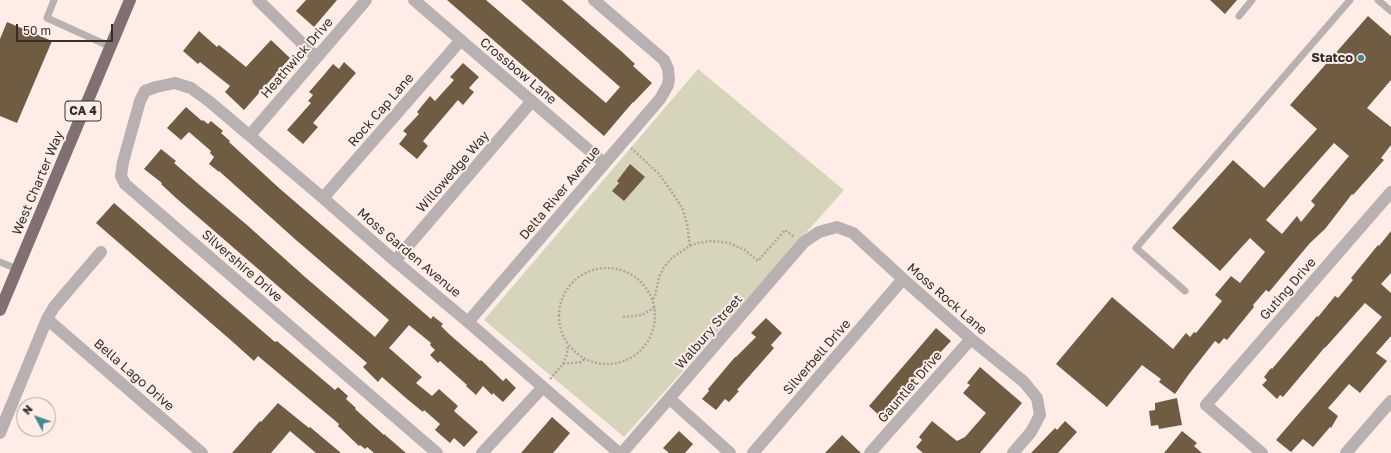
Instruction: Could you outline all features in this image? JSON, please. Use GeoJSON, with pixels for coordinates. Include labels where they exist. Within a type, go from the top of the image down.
{"type":"FeatureCollection","features":[{"type":"Feature","properties":{"kind":"highway","name":"West Charter Way"},"geometry":{"type":"LineString","coordinates":[[1,302],[17,269],[130,0]]}},
{"type":"Feature","properties":{"kind":"street"},"geometry":{"type":"LineString","coordinates":[[258,0],[316,57]]}},
{"type":"Feature","properties":{"kind":"street","name":"Heathwick Drive"},"geometry":{"type":"LineString","coordinates":[[250,135],[366,0]]}},
{"type":"Feature","properties":{"kind":"street","name":"Crossbow Lane"},"geometry":{"type":"LineString","coordinates":[[414,0],[604,163]]}},
{"type":"Feature","properties":{"kind":"street","name":"Delta River Avenue"},"geometry":{"type":"LineString","coordinates":[[468,322],[660,99],[668,84],[668,69],[664,60],[594,0]]}},
{"type":"Feature","properties":{"kind":"street","name":"Rock Cap Lane"},"geometry":{"type":"LineString","coordinates":[[323,198],[461,40]]}},
{"type":"Feature","properties":{"kind":"street","name":"Moss Garden Avenue"},"geometry":{"type":"LineString","coordinates":[[175,83],[191,88],[250,135],[619,453]]}},
{"type":"Feature","properties":{"kind":"street","name":"Silvershire Drive"},"geometry":{"type":"LineString","coordinates":[[175,83],[145,91],[140,101],[123,162],[121,176],[125,184],[437,453]]}},
{"type":"Feature","properties":{"kind":"street","name":"Willowedge Way"},"geometry":{"type":"LineString","coordinates":[[395,261],[532,101]]}},
{"type":"Feature","properties":{"kind":"street","name":"Guting Drive"},"geometry":{"type":"LineString","coordinates":[[1262,453],[1206,405],[1391,192]]}},
{"type":"Feature","properties":{"kind":"street","name":"Moss Rock Lane"},"geometry":{"type":"LineString","coordinates":[[819,232],[837,227],[853,233],[971,339],[1024,382],[1037,398],[1040,415],[1031,432],[1013,453]]}},
{"type":"Feature","properties":{"kind":"street","name":"Walbury Street"},"geometry":{"type":"LineString","coordinates":[[622,453],[802,244],[819,232]]}},
{"type":"Feature","properties":{"kind":"street"},"geometry":{"type":"LineString","coordinates":[[0,432],[47,319],[54,307],[101,252]]}},
{"type":"Feature","properties":{"kind":"street","name":"Silverbell Drive"},"geometry":{"type":"LineString","coordinates":[[753,453],[903,279]]}},
{"type":"Feature","properties":{"kind":"street","name":"Bella Lago Drive"},"geometry":{"type":"LineString","coordinates":[[47,319],[202,453]]}},
{"type":"Feature","properties":{"kind":"street","name":"Gauntlet Drive"},"geometry":{"type":"LineString","coordinates":[[870,453],[971,339]]}},
{"type":"Feature","properties":{"kind":"street"},"geometry":{"type":"LineString","coordinates":[[482,453],[543,387]]}},
{"type":"Feature","properties":{"kind":"street"},"geometry":{"type":"LineString","coordinates":[[670,399],[730,453]]}},
{"type":"Feature","properties":{"kind":"street"},"geometry":{"type":"LineString","coordinates":[[1346,453],[1391,400]]}},
{"type":"Feature","properties":{"kind":"lane"},"geometry":{"type":"LineString","coordinates":[[54,0],[47,18],[110,47]]}},
{"type":"Feature","properties":{"kind":"lane"},"geometry":{"type":"LineString","coordinates":[[1239,16],[1252,0]]}},
{"type":"Feature","properties":{"kind":"lane"},"geometry":{"type":"LineString","coordinates":[[1185,290],[1136,248],[1350,0]]}},
{"type":"Feature","properties":{"kind":"lane"},"geometry":{"type":"LineString","coordinates":[[1378,0],[1391,11]]}},
{"type":"Feature","properties":{"kind":"lane"},"geometry":{"type":"LineString","coordinates":[[0,262],[17,269]]}},
{"type":"Feature","properties":{"kind":"path"},"geometry":{"type":"LineString","coordinates":[[623,141],[659,174],[676,198],[683,210],[687,224],[690,246]]}},
{"type":"Feature","properties":{"kind":"path"},"geometry":{"type":"LineString","coordinates":[[653,300],[659,277],[664,267],[673,257],[697,243],[712,241],[729,243],[745,250],[758,261],[785,230],[802,244]]}},
{"type":"Feature","properties":{"kind":"path"},"geometry":{"type":"LineString","coordinates":[[602,268],[617,268],[630,273],[642,282],[651,293],[655,307],[656,322],[651,338],[642,350],[630,359],[615,364],[599,364],[584,359],[575,353],[568,345],[561,332],[559,318],[560,303],[566,290],[576,279],[588,271],[602,268]]}},
{"type":"Feature","properties":{"kind":"path"},"geometry":{"type":"LineString","coordinates":[[623,317],[642,315],[655,307]]}},
{"type":"Feature","properties":{"kind":"path"},"geometry":{"type":"LineString","coordinates":[[543,387],[563,364],[567,354],[568,345]]}},
{"type":"Feature","properties":{"kind":"path"},"geometry":{"type":"LineString","coordinates":[[563,364],[581,362],[584,359]]}},
{"type":"Feature","properties":{"kind":"green space"},"geometry":{"type":"Polygon","coordinates":[[[698,69],[844,190],[624,437],[484,320],[698,69]]]}},
{"type":"Feature","properties":{"kind":"building"},"geometry":{"type":"Polygon","coordinates":[[[306,0],[337,0],[314,27],[296,11],[306,0]]]}},
{"type":"Feature","properties":{"kind":"building"},"geometry":{"type":"Polygon","coordinates":[[[447,0],[486,0],[606,103],[620,87],[521,0],[562,0],[621,51],[635,64],[633,66],[652,83],[633,102],[604,136],[447,0]]]}},
{"type":"Feature","properties":{"kind":"building"},"geometry":{"type":"Polygon","coordinates":[[[1210,0],[1237,0],[1225,14],[1210,0]]]}},
{"type":"Feature","properties":{"kind":"building"},"geometry":{"type":"Polygon","coordinates":[[[1368,16],[1391,36],[1391,80],[1367,108],[1391,127],[1391,145],[1381,158],[1384,160],[1353,195],[1352,194],[1325,229],[1310,243],[1269,292],[1266,290],[1227,340],[1224,338],[1219,344],[1215,341],[1175,394],[1159,382],[1161,379],[1142,365],[1107,407],[1056,364],[1112,297],[1173,349],[1186,333],[1190,337],[1194,332],[1196,333],[1222,301],[1215,295],[1231,276],[1240,283],[1265,252],[1250,238],[1220,271],[1172,228],[1233,160],[1264,188],[1317,129],[1290,105],[1368,16]],[[1334,143],[1266,220],[1282,234],[1297,216],[1301,222],[1315,205],[1311,201],[1349,156],[1334,143]]]}},
{"type":"Feature","properties":{"kind":"building"},"geometry":{"type":"Polygon","coordinates":[[[7,22],[52,41],[17,123],[0,116],[0,39],[7,22]]]}},
{"type":"Feature","properties":{"kind":"building"},"geometry":{"type":"Polygon","coordinates":[[[199,31],[217,47],[219,45],[246,67],[271,40],[290,58],[244,110],[225,92],[230,86],[200,62],[198,64],[183,51],[199,31]]]}},
{"type":"Feature","properties":{"kind":"building"},"geometry":{"type":"Polygon","coordinates":[[[344,62],[356,73],[313,123],[318,127],[303,144],[287,130],[311,103],[308,101],[313,95],[309,92],[333,64],[339,69],[344,62]]]}},
{"type":"Feature","properties":{"kind":"building"},"geometry":{"type":"Polygon","coordinates":[[[463,63],[479,77],[469,88],[474,92],[463,105],[458,100],[423,141],[428,146],[417,159],[399,144],[407,134],[403,131],[419,114],[417,112],[430,96],[435,101],[454,80],[450,77],[463,63]]]}},
{"type":"Feature","properties":{"kind":"building"},"geometry":{"type":"Polygon","coordinates":[[[186,107],[202,121],[203,120],[208,124],[211,121],[223,131],[221,133],[230,141],[229,142],[279,188],[431,319],[433,316],[443,324],[441,326],[449,334],[480,361],[481,360],[503,381],[506,378],[516,388],[503,402],[493,393],[492,395],[483,386],[476,395],[440,361],[438,363],[430,355],[435,350],[430,345],[431,343],[409,325],[389,348],[422,377],[416,383],[432,396],[439,389],[458,406],[454,411],[478,432],[464,447],[454,438],[450,443],[435,430],[440,424],[424,410],[423,412],[382,377],[378,382],[363,367],[367,363],[176,198],[161,184],[162,183],[144,169],[161,149],[176,161],[174,163],[375,337],[389,320],[219,171],[209,164],[214,157],[210,153],[211,151],[189,132],[181,140],[167,128],[186,107]]]}},
{"type":"Feature","properties":{"kind":"building"},"geometry":{"type":"Polygon","coordinates":[[[630,164],[645,177],[624,201],[612,191],[619,183],[617,181],[630,164]]]}},
{"type":"Feature","properties":{"kind":"building"},"geometry":{"type":"Polygon","coordinates":[[[114,203],[275,342],[277,341],[335,390],[338,387],[348,396],[346,399],[356,408],[355,409],[406,453],[374,453],[367,447],[365,449],[360,445],[359,446],[338,426],[339,424],[258,356],[254,361],[96,223],[114,203]]]}},
{"type":"Feature","properties":{"kind":"building"},"geometry":{"type":"Polygon","coordinates":[[[1391,231],[1391,273],[1381,284],[1391,293],[1391,336],[1376,353],[1387,361],[1360,393],[1349,384],[1328,408],[1338,416],[1331,428],[1330,427],[1313,447],[1303,439],[1291,452],[1276,440],[1382,317],[1365,303],[1325,347],[1283,397],[1280,395],[1277,399],[1262,385],[1267,380],[1264,377],[1335,296],[1338,298],[1353,280],[1351,278],[1391,231]]]}},
{"type":"Feature","properties":{"kind":"building"},"geometry":{"type":"Polygon","coordinates":[[[766,318],[782,333],[771,345],[774,348],[737,390],[739,391],[729,402],[725,399],[716,410],[702,399],[709,391],[708,389],[735,357],[756,337],[751,333],[766,318]]]}},
{"type":"Feature","properties":{"kind":"building"},"geometry":{"type":"Polygon","coordinates":[[[936,328],[951,341],[937,356],[935,355],[882,418],[869,406],[936,328]]]}},
{"type":"Feature","properties":{"kind":"building"},"geometry":{"type":"Polygon","coordinates":[[[980,367],[1022,403],[980,453],[923,453],[916,447],[922,440],[919,437],[932,421],[957,441],[965,437],[986,413],[963,393],[970,385],[967,383],[980,367]]]}},
{"type":"Feature","properties":{"kind":"building"},"geometry":{"type":"Polygon","coordinates":[[[1177,398],[1182,425],[1159,429],[1158,425],[1151,426],[1149,411],[1155,410],[1155,403],[1177,398]]]}},
{"type":"Feature","properties":{"kind":"building"},"geometry":{"type":"Polygon","coordinates":[[[278,403],[341,453],[316,453],[290,431],[271,453],[232,453],[278,403]]]}},
{"type":"Feature","properties":{"kind":"building"},"geometry":{"type":"Polygon","coordinates":[[[552,417],[570,433],[553,453],[521,453],[552,417]]]}},
{"type":"Feature","properties":{"kind":"building"},"geometry":{"type":"Polygon","coordinates":[[[1065,421],[1077,432],[1058,453],[1031,453],[1055,428],[1057,430],[1065,421]]]}},
{"type":"Feature","properties":{"kind":"building"},"geometry":{"type":"Polygon","coordinates":[[[679,431],[693,444],[685,453],[669,453],[663,448],[679,431]]]}},
{"type":"Feature","properties":{"kind":"building"},"geometry":{"type":"Polygon","coordinates":[[[1182,431],[1197,443],[1194,446],[1202,453],[1164,453],[1182,431]]]}},
{"type":"Feature","properties":{"kind":"building"},"geometry":{"type":"Polygon","coordinates":[[[842,435],[861,453],[825,453],[842,435]]]}},
{"type":"Feature","properties":{"kind":"place","name":"Statco"},"geometry":{"type":"Point","coordinates":[1361,58]}}]}
